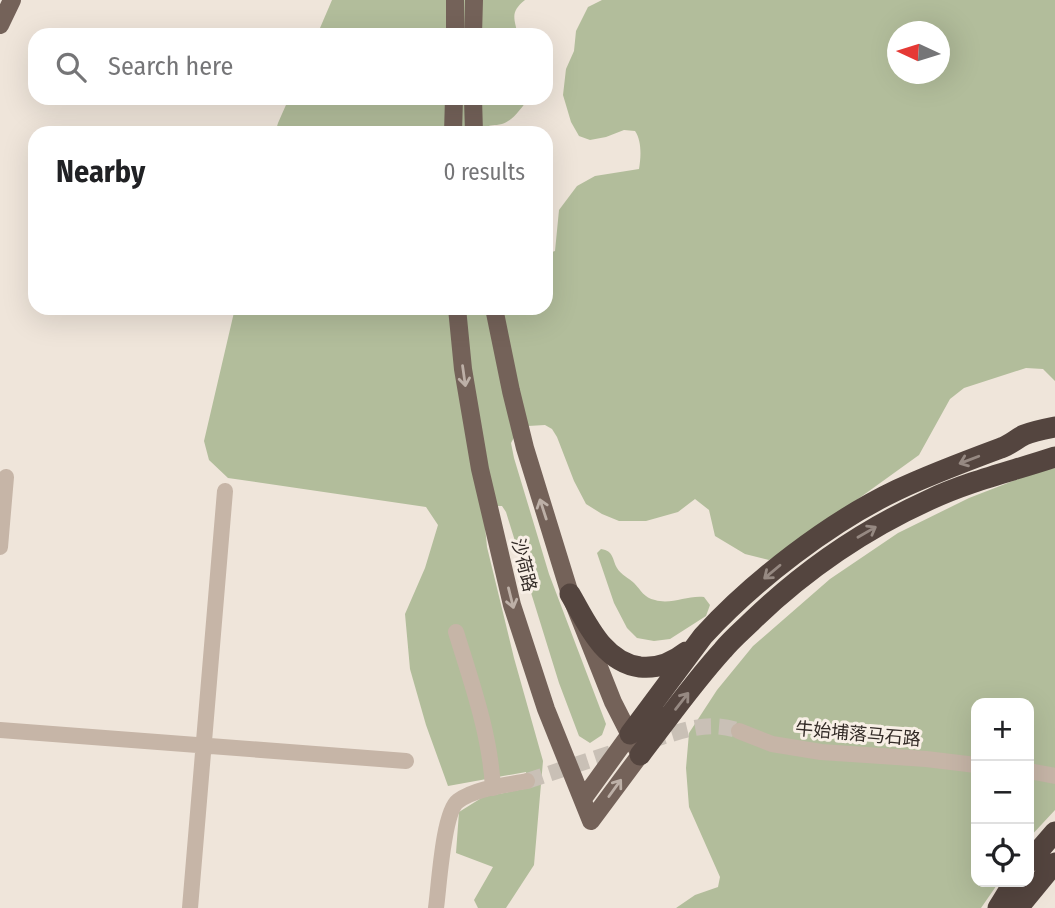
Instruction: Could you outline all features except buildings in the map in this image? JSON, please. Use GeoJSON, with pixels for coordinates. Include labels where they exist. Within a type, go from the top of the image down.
{"type":"FeatureCollection","features":[{"type":"Feature","properties":{"kind":"highway"},"geometry":{"type":"LineString","coordinates":[[630,734],[708,631],[793,555],[860,510],[908,485],[1009,445],[1024,435],[1055,426]]}},
{"type":"Feature","properties":{"kind":"highway"},"geometry":{"type":"LineString","coordinates":[[1009,445],[1026,445],[1055,438]]}},
{"type":"Feature","properties":{"kind":"highway"},"geometry":{"type":"LineString","coordinates":[[640,754],[725,648],[822,560],[882,523],[929,499],[984,478],[1048,461]]}},
{"type":"Feature","properties":{"kind":"highway"},"geometry":{"type":"LineString","coordinates":[[570,594],[604,633],[630,650],[652,653],[676,647],[708,631]]}},
{"type":"Feature","properties":{"kind":"highway"},"geometry":{"type":"LineString","coordinates":[[1034,855],[1055,832]]}},
{"type":"Feature","properties":{"kind":"highway"},"geometry":{"type":"LineString","coordinates":[[1018,908],[1055,863]]}},
{"type":"Feature","properties":{"kind":"highway"},"geometry":{"type":"LineString","coordinates":[[998,908],[1011,887]]}},
{"type":"Feature","properties":{"kind":"main road"},"geometry":{"type":"LineString","coordinates":[[0,25],[12,0]]}},
{"type":"Feature","properties":{"kind":"main road"},"geometry":{"type":"LineString","coordinates":[[455,0],[455,28]]}},
{"type":"Feature","properties":{"kind":"main road"},"geometry":{"type":"LineString","coordinates":[[473,28],[474,0]]}},
{"type":"Feature","properties":{"kind":"main road"},"geometry":{"type":"LineString","coordinates":[[453,126],[454,105]]}},
{"type":"Feature","properties":{"kind":"main road"},"geometry":{"type":"LineString","coordinates":[[473,105],[474,126]]}},
{"type":"Feature","properties":{"kind":"main road","name":"沙荷路"},"geometry":{"type":"LineString","coordinates":[[458,315],[475,442],[512,605],[546,709],[591,821],[640,754],[613,702],[570,594],[524,448],[495,315]]}},
{"type":"Feature","properties":{"kind":"main road"},"geometry":{"type":"LineString","coordinates":[[583,799],[630,734]]}},
{"type":"Feature","properties":{"kind":"street"},"geometry":{"type":"LineString","coordinates":[[0,547],[6,477]]}},
{"type":"Feature","properties":{"kind":"street"},"geometry":{"type":"LineString","coordinates":[[190,908],[225,491]]}},
{"type":"Feature","properties":{"kind":"street"},"geometry":{"type":"LineString","coordinates":[[456,632],[479,706],[491,760],[493,789]]}},
{"type":"Feature","properties":{"kind":"street"},"geometry":{"type":"LineString","coordinates":[[0,730],[407,761]]}},
{"type":"Feature","properties":{"kind":"street","name":"牛始埔落马石路"},"geometry":{"type":"LineString","coordinates":[[739,731],[784,747],[971,764]]}},
{"type":"Feature","properties":{"kind":"street"},"geometry":{"type":"LineString","coordinates":[[1034,772],[1055,776]]}},
{"type":"Feature","properties":{"kind":"street"},"geometry":{"type":"LineString","coordinates":[[436,908],[445,837],[453,807],[468,796],[527,781]]}},
{"type":"Feature","properties":{"kind":"green space"},"geometry":{"type":"Polygon","coordinates":[[[332,0],[525,0],[515,12],[516,28],[320,28],[332,0]]]}},
{"type":"Feature","properties":{"kind":"green space"},"geometry":{"type":"Polygon","coordinates":[[[602,0],[1055,0],[1055,381],[1043,369],[1026,368],[964,388],[950,399],[919,455],[769,560],[745,554],[715,536],[709,510],[695,499],[678,512],[646,521],[619,521],[602,514],[586,504],[552,429],[545,425],[528,426],[517,432],[511,443],[514,458],[549,574],[606,724],[602,735],[590,743],[579,736],[559,683],[506,512],[502,506],[494,506],[484,516],[487,547],[543,761],[534,865],[506,908],[478,908],[474,900],[493,867],[456,853],[459,812],[483,797],[529,788],[526,772],[448,786],[426,725],[410,669],[405,614],[425,568],[438,525],[426,507],[228,478],[209,460],[204,441],[233,315],[553,315],[553,252],[559,210],[577,186],[595,176],[639,169],[640,164],[640,144],[635,131],[624,130],[590,140],[579,136],[571,122],[563,95],[566,69],[574,51],[576,31],[588,7],[602,0]]]}},
{"type":"Feature","properties":{"kind":"green space"},"geometry":{"type":"Polygon","coordinates":[[[286,105],[523,105],[510,120],[491,126],[277,126],[286,105]]]}},
{"type":"Feature","properties":{"kind":"green space"},"geometry":{"type":"Polygon","coordinates":[[[1055,468],[1055,810],[1034,833],[1034,698],[971,698],[971,887],[996,887],[981,908],[676,908],[695,895],[718,887],[720,877],[689,807],[686,768],[689,733],[717,690],[753,646],[830,579],[898,533],[969,498],[1041,470],[1055,468]]]}},
{"type":"Feature","properties":{"kind":"green space"},"geometry":{"type":"Polygon","coordinates":[[[601,549],[610,554],[619,570],[648,597],[667,601],[704,597],[710,605],[706,616],[670,639],[654,641],[637,638],[627,628],[614,603],[597,553],[601,549]]]}},
{"type":"Feature","properties":{"kind":"tunnel"},"geometry":{"type":"LineString","coordinates":[[649,741],[705,727],[716,726],[739,731]]}},
{"type":"Feature","properties":{"kind":"tunnel"},"geometry":{"type":"LineString","coordinates":[[527,781],[621,750]]}}]}
